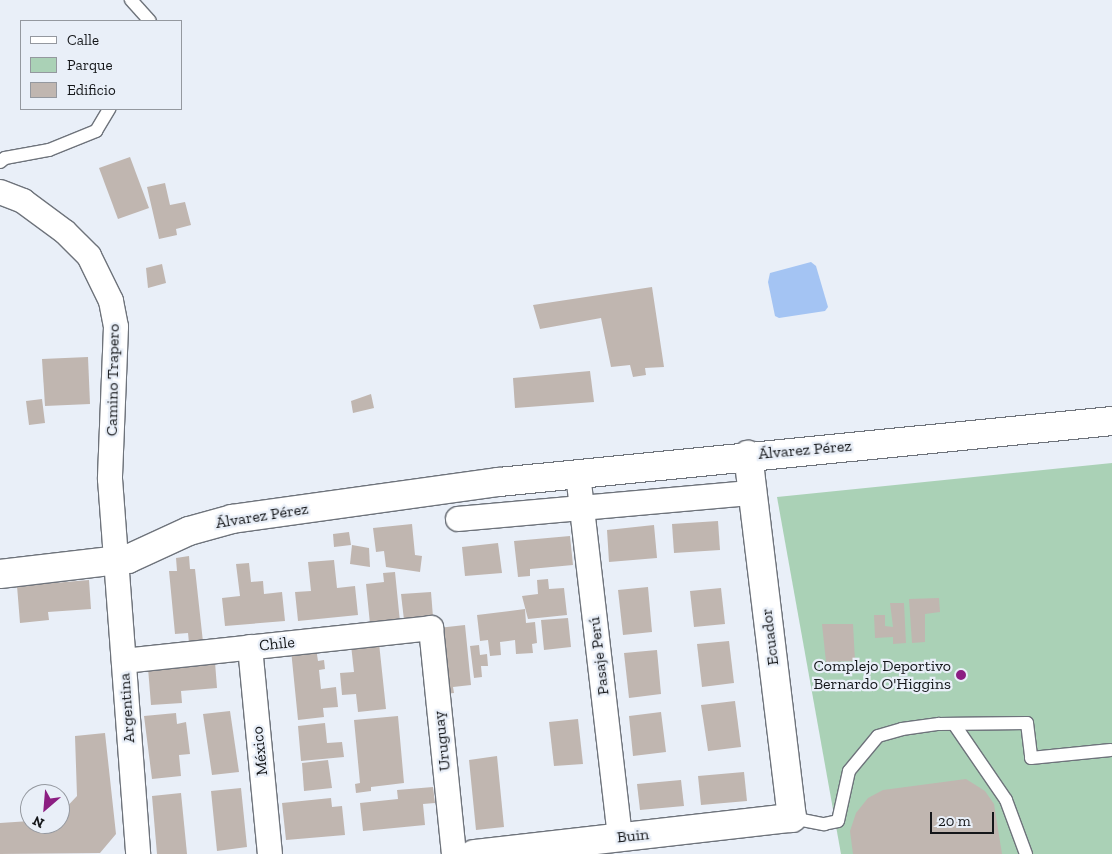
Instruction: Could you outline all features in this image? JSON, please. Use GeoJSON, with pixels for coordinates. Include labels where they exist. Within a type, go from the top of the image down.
{"type":"FeatureCollection","features":[{"type":"Feature","properties":{"kind":"main road","name":"Álvarez Pérez"},"geometry":{"type":"LineString","coordinates":[[0,574],[117,561],[189,531],[232,519],[499,482],[748,455],[1112,420]]}},
{"type":"Feature","properties":{"kind":"main road","name":"Ecuador"},"geometry":{"type":"LineString","coordinates":[[748,455],[792,818]]}},
{"type":"Feature","properties":{"kind":"main road","name":"Buin"},"geometry":{"type":"LineString","coordinates":[[474,854],[792,818]]}},
{"type":"Feature","properties":{"kind":"street","name":"Camino Trapero"},"geometry":{"type":"LineString","coordinates":[[0,192],[23,201],[65,232],[89,256],[112,301],[116,326],[110,479],[117,561]]}},
{"type":"Feature","properties":{"kind":"street","name":"Pasaje Perú"},"geometry":{"type":"LineString","coordinates":[[578,474],[620,838]]}},
{"type":"Feature","properties":{"kind":"street"},"geometry":{"type":"LineString","coordinates":[[499,482],[504,515]]}},
{"type":"Feature","properties":{"kind":"street"},"geometry":{"type":"LineString","coordinates":[[458,519],[752,493]]}},
{"type":"Feature","properties":{"kind":"street","name":"Argentina"},"geometry":{"type":"LineString","coordinates":[[117,561],[138,854]]}},
{"type":"Feature","properties":{"kind":"street","name":"Chile"},"geometry":{"type":"LineString","coordinates":[[124,661],[431,628]]}},
{"type":"Feature","properties":{"kind":"street","name":"Uruguay"},"geometry":{"type":"LineString","coordinates":[[431,628],[454,854]]}},
{"type":"Feature","properties":{"kind":"street","name":"México"},"geometry":{"type":"LineString","coordinates":[[250,647],[270,854]]}},
{"type":"Feature","properties":{"kind":"lane"},"geometry":{"type":"LineString","coordinates":[[131,0],[149,20]]}},
{"type":"Feature","properties":{"kind":"lane"},"geometry":{"type":"LineString","coordinates":[[0,162],[5,158],[49,150],[96,131],[108,110]]}},
{"type":"Feature","properties":{"kind":"lane"},"geometry":{"type":"LineString","coordinates":[[792,818],[824,824],[838,821],[849,771],[878,736],[902,729],[954,724],[1027,723],[1031,758],[1111,750]]}},
{"type":"Feature","properties":{"kind":"lane"},"geometry":{"type":"LineString","coordinates":[[954,724],[1006,800],[1026,854]]}},
{"type":"Feature","properties":{"kind":"green space","name":"Complejo Deportivo Bernardo O'Higgins"},"geometry":{"type":"Polygon","coordinates":[[[1112,463],[1112,854],[841,854],[777,497],[1112,463]]]}},
{"type":"Feature","properties":{"kind":"water"},"geometry":{"type":"Polygon","coordinates":[[[811,262],[816,266],[828,307],[825,311],[779,318],[775,316],[768,282],[770,273],[811,262]]]}},
{"type":"Feature","properties":{"kind":"building"},"geometry":{"type":"Polygon","coordinates":[[[130,157],[149,208],[118,219],[99,168],[130,157]]]}},
{"type":"Feature","properties":{"kind":"building"},"geometry":{"type":"Polygon","coordinates":[[[165,183],[170,205],[185,202],[191,225],[176,229],[177,235],[159,239],[147,187],[165,183]]]}},
{"type":"Feature","properties":{"kind":"building"},"geometry":{"type":"Polygon","coordinates":[[[162,264],[166,283],[148,288],[146,268],[162,264]]]}},
{"type":"Feature","properties":{"kind":"building"},"geometry":{"type":"Polygon","coordinates":[[[652,287],[664,367],[645,368],[646,375],[633,377],[630,365],[611,367],[601,318],[540,329],[533,305],[652,287]]]}},
{"type":"Feature","properties":{"kind":"building"},"geometry":{"type":"Polygon","coordinates":[[[88,357],[90,404],[45,406],[42,359],[88,357]]]}},
{"type":"Feature","properties":{"kind":"building"},"geometry":{"type":"Polygon","coordinates":[[[590,371],[594,402],[515,408],[513,378],[590,371]]]}},
{"type":"Feature","properties":{"kind":"building"},"geometry":{"type":"Polygon","coordinates":[[[371,394],[374,408],[353,413],[351,401],[371,394]]]}},
{"type":"Feature","properties":{"kind":"building"},"geometry":{"type":"Polygon","coordinates":[[[42,399],[45,423],[29,425],[26,401],[42,399]]]}},
{"type":"Feature","properties":{"kind":"building"},"geometry":{"type":"Polygon","coordinates":[[[718,521],[720,550],[674,553],[672,524],[718,521]]]}},
{"type":"Feature","properties":{"kind":"building"},"geometry":{"type":"Polygon","coordinates":[[[412,524],[415,555],[422,556],[420,572],[386,567],[384,551],[376,552],[373,528],[412,524]]]}},
{"type":"Feature","properties":{"kind":"building"},"geometry":{"type":"Polygon","coordinates":[[[654,525],[657,558],[609,562],[607,530],[654,525]]]}},
{"type":"Feature","properties":{"kind":"building"},"geometry":{"type":"Polygon","coordinates":[[[349,532],[351,545],[334,547],[333,534],[349,532]]]}},
{"type":"Feature","properties":{"kind":"building"},"geometry":{"type":"Polygon","coordinates":[[[570,536],[573,565],[530,569],[530,576],[518,577],[514,541],[570,536]]]}},
{"type":"Feature","properties":{"kind":"building"},"geometry":{"type":"Polygon","coordinates":[[[498,543],[502,573],[465,576],[462,547],[498,543]]]}},
{"type":"Feature","properties":{"kind":"building"},"geometry":{"type":"Polygon","coordinates":[[[352,545],[369,548],[370,567],[350,564],[352,545]]]}},
{"type":"Feature","properties":{"kind":"building"},"geometry":{"type":"Polygon","coordinates":[[[189,556],[190,569],[195,569],[203,642],[189,643],[188,633],[175,634],[169,571],[177,571],[176,558],[189,556]]]}},
{"type":"Feature","properties":{"kind":"building"},"geometry":{"type":"Polygon","coordinates":[[[334,560],[337,588],[355,586],[358,615],[298,621],[295,592],[311,591],[308,562],[334,560]]]}},
{"type":"Feature","properties":{"kind":"building"},"geometry":{"type":"Polygon","coordinates":[[[249,563],[251,582],[263,581],[264,594],[282,592],[285,621],[225,626],[222,598],[240,596],[236,564],[249,563]]]}},
{"type":"Feature","properties":{"kind":"building"},"geometry":{"type":"Polygon","coordinates":[[[395,572],[400,622],[370,624],[366,584],[384,582],[383,573],[395,572]]]}},
{"type":"Feature","properties":{"kind":"building"},"geometry":{"type":"Polygon","coordinates":[[[548,579],[549,589],[564,588],[567,615],[528,619],[522,596],[538,594],[537,580],[548,579]]]}},
{"type":"Feature","properties":{"kind":"building"},"geometry":{"type":"Polygon","coordinates":[[[89,580],[91,609],[48,612],[49,620],[20,623],[17,586],[89,580]]]}},
{"type":"Feature","properties":{"kind":"building"},"geometry":{"type":"Polygon","coordinates":[[[648,587],[652,632],[623,635],[618,590],[648,587]]]}},
{"type":"Feature","properties":{"kind":"building"},"geometry":{"type":"Polygon","coordinates":[[[721,588],[725,624],[694,627],[690,591],[721,588]]]}},
{"type":"Feature","properties":{"kind":"building"},"geometry":{"type":"Polygon","coordinates":[[[431,592],[433,617],[404,620],[401,594],[431,592]]]}},
{"type":"Feature","properties":{"kind":"building"},"geometry":{"type":"Polygon","coordinates":[[[939,598],[940,612],[925,614],[925,642],[912,643],[909,599],[939,598]]]}},
{"type":"Feature","properties":{"kind":"building"},"geometry":{"type":"Polygon","coordinates":[[[890,603],[904,603],[906,643],[893,644],[893,637],[875,638],[874,615],[885,615],[885,626],[893,627],[890,603]]]}},
{"type":"Feature","properties":{"kind":"building"},"geometry":{"type":"Polygon","coordinates":[[[525,609],[526,623],[535,622],[537,643],[532,644],[533,653],[516,654],[515,640],[500,642],[501,655],[490,656],[488,640],[480,641],[477,615],[525,609]]]}},
{"type":"Feature","properties":{"kind":"building"},"geometry":{"type":"Polygon","coordinates":[[[568,618],[571,647],[544,650],[541,620],[568,618]]]}},
{"type":"Feature","properties":{"kind":"building"},"geometry":{"type":"Polygon","coordinates":[[[822,624],[853,624],[855,661],[826,662],[822,624]]]}},
{"type":"Feature","properties":{"kind":"building"},"geometry":{"type":"Polygon","coordinates":[[[465,625],[471,685],[453,687],[454,693],[444,694],[438,628],[465,625]]]}},
{"type":"Feature","properties":{"kind":"building"},"geometry":{"type":"Polygon","coordinates":[[[729,641],[734,683],[702,687],[697,644],[729,641]]]}},
{"type":"Feature","properties":{"kind":"building"},"geometry":{"type":"Polygon","coordinates":[[[379,643],[386,709],[358,712],[356,694],[342,695],[340,673],[354,672],[351,645],[379,643]]]}},
{"type":"Feature","properties":{"kind":"building"},"geometry":{"type":"Polygon","coordinates":[[[479,645],[480,655],[487,654],[488,666],[481,666],[482,677],[474,678],[470,646],[479,645]]]}},
{"type":"Feature","properties":{"kind":"building"},"geometry":{"type":"Polygon","coordinates":[[[316,648],[318,661],[324,660],[325,669],[319,670],[321,689],[336,687],[338,707],[323,708],[324,717],[298,720],[291,650],[316,648]]]}},
{"type":"Feature","properties":{"kind":"building"},"geometry":{"type":"Polygon","coordinates":[[[657,650],[661,694],[629,698],[624,653],[657,650]]]}},
{"type":"Feature","properties":{"kind":"building"},"geometry":{"type":"Polygon","coordinates":[[[215,662],[217,688],[181,691],[182,703],[151,705],[148,668],[215,662]]]}},
{"type":"Feature","properties":{"kind":"building"},"geometry":{"type":"Polygon","coordinates":[[[735,701],[741,747],[708,751],[701,705],[735,701]]]}},
{"type":"Feature","properties":{"kind":"building"},"geometry":{"type":"Polygon","coordinates":[[[230,711],[239,772],[212,775],[203,714],[230,711]]]}},
{"type":"Feature","properties":{"kind":"building"},"geometry":{"type":"Polygon","coordinates":[[[661,712],[666,752],[633,756],[629,716],[661,712]]]}},
{"type":"Feature","properties":{"kind":"building"},"geometry":{"type":"Polygon","coordinates":[[[176,713],[177,724],[186,722],[190,754],[179,755],[181,776],[152,779],[144,716],[176,713]]]}},
{"type":"Feature","properties":{"kind":"building"},"geometry":{"type":"Polygon","coordinates":[[[398,716],[404,783],[371,787],[371,791],[356,793],[355,784],[360,783],[354,720],[398,716]]]}},
{"type":"Feature","properties":{"kind":"building"},"geometry":{"type":"Polygon","coordinates":[[[578,719],[583,764],[554,766],[549,722],[578,719]]]}},
{"type":"Feature","properties":{"kind":"building"},"geometry":{"type":"Polygon","coordinates":[[[325,723],[327,743],[342,742],[344,757],[301,761],[298,726],[325,723]]]}},
{"type":"Feature","properties":{"kind":"building"},"geometry":{"type":"Polygon","coordinates":[[[105,733],[116,834],[100,853],[0,854],[0,823],[20,822],[20,834],[70,834],[70,803],[77,796],[75,736],[105,733]]]}},
{"type":"Feature","properties":{"kind":"building"},"geometry":{"type":"Polygon","coordinates":[[[497,756],[504,827],[476,830],[469,760],[497,756]]]}},
{"type":"Feature","properties":{"kind":"building"},"geometry":{"type":"Polygon","coordinates":[[[328,760],[332,788],[304,791],[302,763],[328,760]]]}},
{"type":"Feature","properties":{"kind":"building"},"geometry":{"type":"Polygon","coordinates":[[[744,772],[747,801],[701,805],[698,776],[744,772]]]}},
{"type":"Feature","properties":{"kind":"building"},"geometry":{"type":"Polygon","coordinates":[[[966,779],[985,791],[994,804],[1002,854],[853,854],[850,831],[856,813],[868,798],[883,790],[966,779]]]}},
{"type":"Feature","properties":{"kind":"building"},"geometry":{"type":"Polygon","coordinates":[[[681,780],[684,806],[640,810],[637,784],[681,780]]]}},
{"type":"Feature","properties":{"kind":"building"},"geometry":{"type":"Polygon","coordinates":[[[433,787],[435,803],[423,804],[425,825],[363,831],[360,803],[398,799],[397,790],[433,787]]]}},
{"type":"Feature","properties":{"kind":"building"},"geometry":{"type":"Polygon","coordinates":[[[241,788],[247,847],[217,851],[211,791],[241,788]]]}},
{"type":"Feature","properties":{"kind":"building"},"geometry":{"type":"Polygon","coordinates":[[[181,793],[187,854],[157,854],[152,796],[181,793]]]}},
{"type":"Feature","properties":{"kind":"building"},"geometry":{"type":"Polygon","coordinates":[[[331,798],[332,807],[342,806],[345,835],[286,840],[282,803],[331,798]]]}},
{"type":"Feature","properties":{"kind":"place","name":"Complejo Deportivo Bernardo O'Higgins"},"geometry":{"type":"Point","coordinates":[961,675]}}]}
